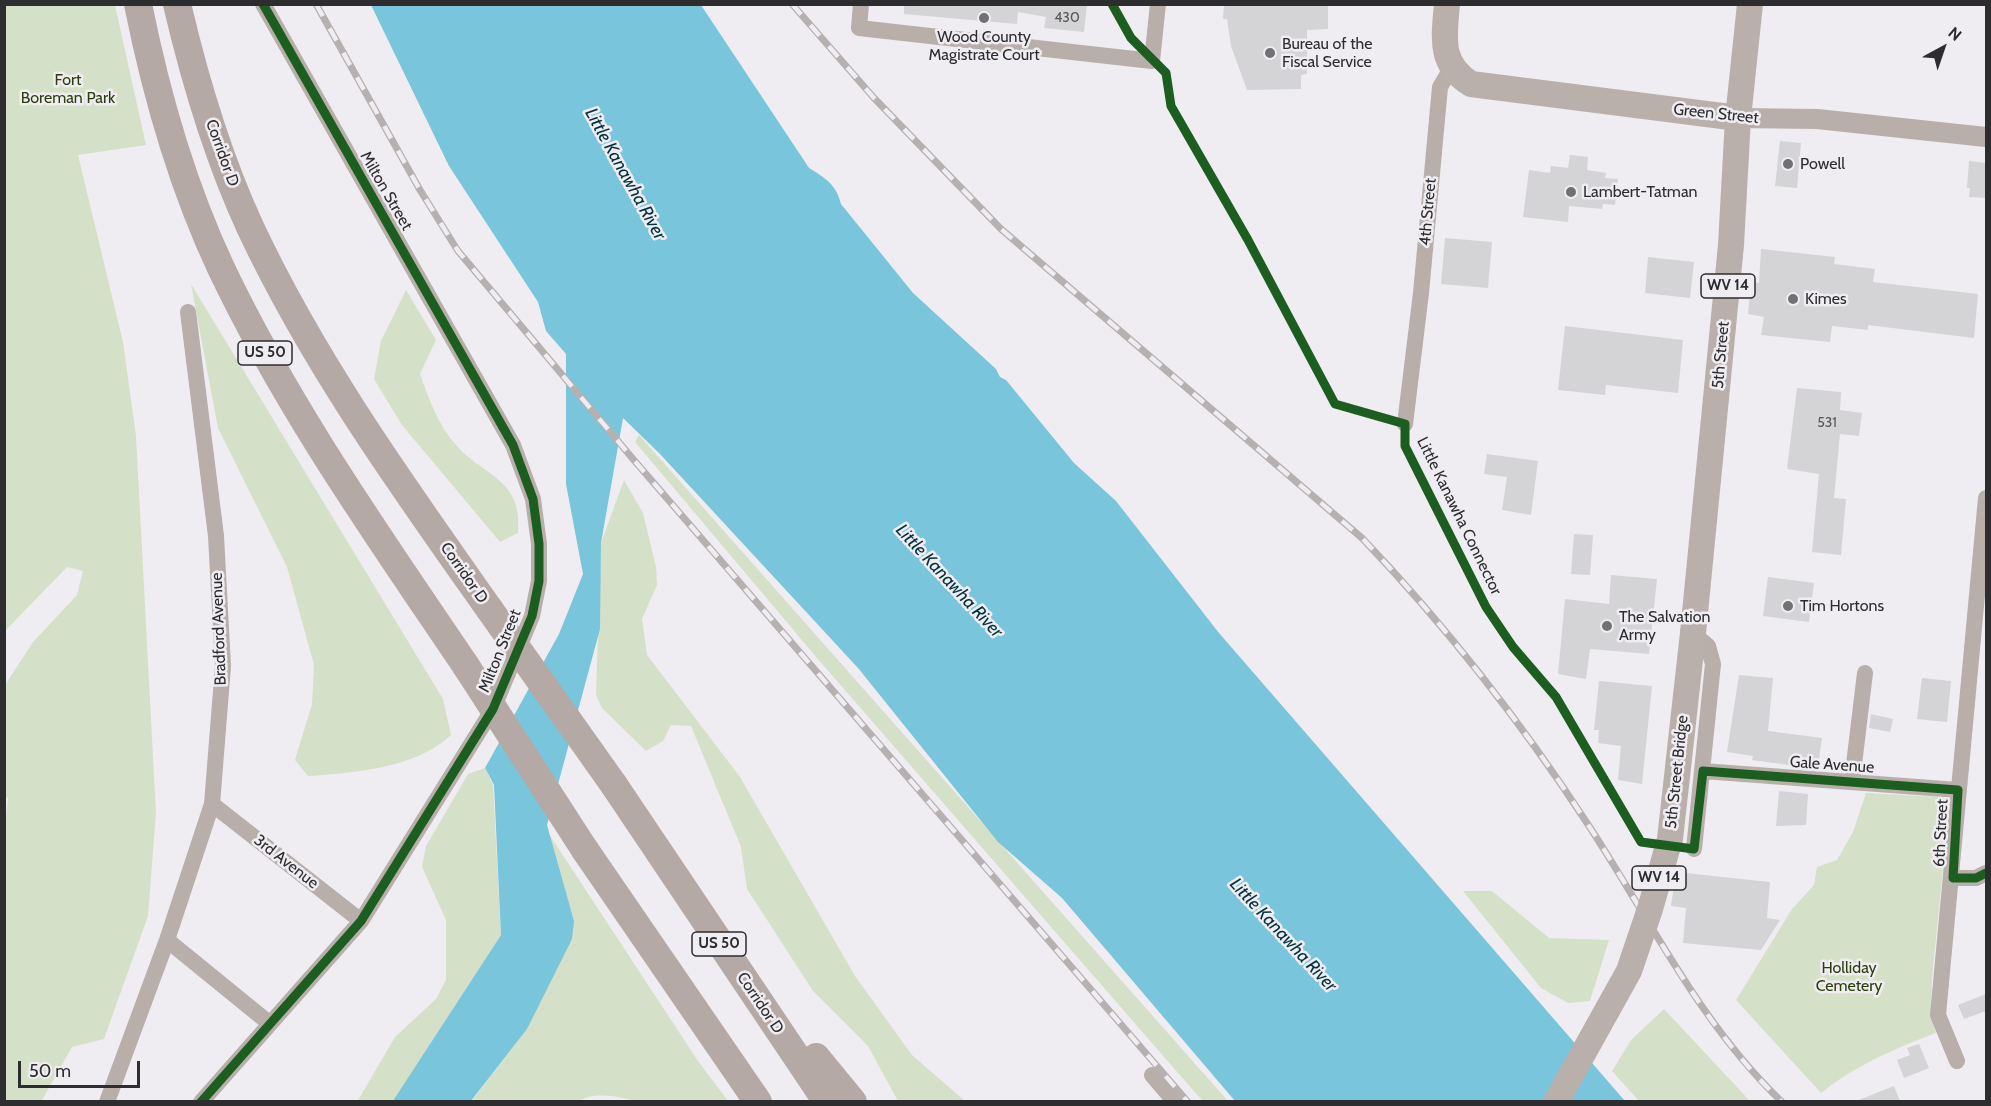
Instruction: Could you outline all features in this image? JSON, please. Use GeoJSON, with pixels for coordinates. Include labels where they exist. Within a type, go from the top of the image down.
{"type":"FeatureCollection","features":[{"type":"Feature","properties":{"kind":"highway","name":"US 50"},"geometry":{"type":"LineString","coordinates":[[138,4],[172,141],[221,267],[262,347],[306,424],[585,850],[756,1099]]}},
{"type":"Feature","properties":{"kind":"highway","name":"Corridor D"},"geometry":{"type":"LineString","coordinates":[[177,4],[204,104],[224,163],[250,227],[278,283],[359,420],[614,785],[827,1101]]}},
{"type":"Feature","properties":{"kind":"highway"},"geometry":{"type":"LineString","coordinates":[[711,932],[853,1101]]}},
{"type":"Feature","properties":{"kind":"main road"},"geometry":{"type":"LineString","coordinates":[[1447,4],[1443,45],[1452,67]]}},
{"type":"Feature","properties":{"kind":"main road","name":"5th Street"},"geometry":{"type":"LineString","coordinates":[[1693,633],[1731,245],[1738,118],[1750,4]]}},
{"type":"Feature","properties":{"kind":"main road","name":"Green Street"},"geometry":{"type":"LineString","coordinates":[[1452,67],[1460,77],[1471,84],[1738,118]]}},
{"type":"Feature","properties":{"kind":"main road","name":"5th Street Bridge"},"geometry":{"type":"LineString","coordinates":[[1556,1101],[1629,971],[1650,909],[1670,839],[1693,633]]}},
{"type":"Feature","properties":{"kind":"street","name":"Milton Street"},"geometry":{"type":"LineString","coordinates":[[201,1101],[361,921],[493,709],[532,616],[539,581],[539,544],[532,499],[513,445],[263,4]]}},
{"type":"Feature","properties":{"kind":"street"},"geometry":{"type":"LineString","coordinates":[[861,4],[859,28],[1152,61],[1158,4]]}},
{"type":"Feature","properties":{"kind":"street","name":"4th Street"},"geometry":{"type":"LineString","coordinates":[[1405,424],[1421,293],[1440,87],[1452,67]]}},
{"type":"Feature","properties":{"kind":"street","name":"Green Street"},"geometry":{"type":"LineString","coordinates":[[1738,118],[1817,119],[1986,137]]}},
{"type":"Feature","properties":{"kind":"street","name":"Bradford Avenue"},"geometry":{"type":"LineString","coordinates":[[107,1101],[167,940],[212,804],[223,666],[216,536],[188,312]]}},
{"type":"Feature","properties":{"kind":"street","name":"6th Street"},"geometry":{"type":"LineString","coordinates":[[1957,1061],[1938,1015],[1953,878],[1958,790],[1986,498]]}},
{"type":"Feature","properties":{"kind":"street"},"geometry":{"type":"LineString","coordinates":[[1693,633],[1708,646],[1713,664],[1694,849]]}},
{"type":"Feature","properties":{"kind":"street"},"geometry":{"type":"LineString","coordinates":[[1852,781],[1865,673]]}},
{"type":"Feature","properties":{"kind":"street","name":"Gale Avenue"},"geometry":{"type":"LineString","coordinates":[[1703,771],[1958,790]]}},
{"type":"Feature","properties":{"kind":"street","name":"3rd Avenue"},"geometry":{"type":"LineString","coordinates":[[212,804],[361,921]]}},
{"type":"Feature","properties":{"kind":"street"},"geometry":{"type":"LineString","coordinates":[[1953,878],[1976,878],[1986,873]]}},
{"type":"Feature","properties":{"kind":"street"},"geometry":{"type":"LineString","coordinates":[[167,940],[269,1023]]}},
{"type":"Feature","properties":{"kind":"street"},"geometry":{"type":"LineString","coordinates":[[1152,1075],[1175,1101]]}},
{"type":"Feature","properties":{"kind":"green space","name":"Fort Boreman Park"},"geometry":{"type":"Polygon","coordinates":[[[5,4],[115,5],[146,145],[78,155],[123,342],[136,436],[156,813],[148,916],[104,1039],[72,1047],[41,1102],[5,1101],[4,832],[8,798],[4,796],[5,685],[33,642],[77,595],[83,571],[67,567],[5,631],[5,4]]]}},
{"type":"Feature","properties":{"kind":"green space"},"geometry":{"type":"Polygon","coordinates":[[[191,284],[443,699],[451,735],[421,755],[384,767],[308,776],[295,760],[312,704],[314,665],[287,567],[218,428],[191,284]]]}},
{"type":"Feature","properties":{"kind":"green space"},"geometry":{"type":"Polygon","coordinates":[[[406,290],[436,340],[420,374],[439,420],[456,445],[499,480],[508,489],[514,501],[518,515],[518,533],[500,542],[402,425],[374,379],[381,341],[406,290]]]}},
{"type":"Feature","properties":{"kind":"green space"},"geometry":{"type":"Polygon","coordinates":[[[639,435],[1228,1101],[1203,1101],[1192,1089],[817,658],[635,442],[639,435]]]}},
{"type":"Feature","properties":{"kind":"green space"},"geometry":{"type":"Polygon","coordinates":[[[624,480],[643,513],[656,567],[657,585],[642,619],[647,655],[740,777],[855,976],[912,1055],[965,1101],[898,1101],[868,1046],[813,991],[747,889],[741,847],[691,726],[671,725],[663,741],[646,751],[602,708],[596,695],[601,543],[624,480]]]}},
{"type":"Feature","properties":{"kind":"green space"},"geometry":{"type":"Polygon","coordinates":[[[485,768],[493,785],[501,935],[395,1100],[357,1102],[395,1037],[436,999],[446,980],[446,920],[422,867],[426,846],[468,774],[485,768]]]}},
{"type":"Feature","properties":{"kind":"green space","name":"Holliday Cemetery"},"geometry":{"type":"Polygon","coordinates":[[[1866,793],[1942,797],[1949,806],[1932,979],[1931,1015],[1936,1033],[1876,1058],[1821,1093],[1736,1000],[1792,909],[1814,885],[1817,867],[1837,860],[1853,832],[1866,793]]]}},
{"type":"Feature","properties":{"kind":"green space"},"geometry":{"type":"Polygon","coordinates":[[[547,831],[698,1061],[728,1101],[637,1102],[615,1096],[599,1096],[578,1102],[471,1102],[527,1029],[574,921],[547,831]]]}},
{"type":"Feature","properties":{"kind":"green space"},"geometry":{"type":"Polygon","coordinates":[[[1463,891],[1492,891],[1549,938],[1609,940],[1590,1001],[1568,1003],[1541,988],[1463,891]]]}},
{"type":"Feature","properties":{"kind":"green space"},"geometry":{"type":"Polygon","coordinates":[[[1664,1009],[1750,1101],[1639,1101],[1612,1071],[1631,1040],[1664,1009]]]}},
{"type":"Feature","properties":{"kind":"water","name":"Little Kanawha River"},"geometry":{"type":"Polygon","coordinates":[[[371,5],[701,5],[809,168],[833,186],[841,204],[913,293],[996,369],[1000,377],[1006,380],[1074,463],[1116,501],[1219,633],[1625,1101],[1235,1101],[1062,898],[998,842],[858,668],[660,454],[623,418],[601,543],[600,629],[547,825],[574,921],[572,939],[527,1029],[471,1101],[393,1101],[501,935],[494,785],[485,768],[559,634],[583,574],[566,484],[566,354],[546,331],[538,302],[449,166],[371,5]]]}},
{"type":"Feature","properties":{"kind":"building"},"geometry":{"type":"Polygon","coordinates":[[[904,4],[1087,4],[1084,32],[1044,28],[1046,17],[1018,12],[1017,24],[904,14],[904,4]]]}},
{"type":"Feature","properties":{"kind":"building","name":"Bureau of the Fiscal Service"},"geometry":{"type":"Polygon","coordinates":[[[1224,4],[1328,4],[1328,29],[1307,30],[1307,74],[1301,75],[1301,89],[1247,90],[1231,46],[1227,19],[1223,19],[1224,4]]]}},
{"type":"Feature","properties":{"kind":"building","name":"Powell"},"geometry":{"type":"Polygon","coordinates":[[[1780,141],[1801,143],[1797,188],[1775,186],[1780,141]]]}},
{"type":"Feature","properties":{"kind":"building","name":"Lambert-Tatman"},"geometry":{"type":"Polygon","coordinates":[[[1570,155],[1588,157],[1587,170],[1606,173],[1605,178],[1618,179],[1615,205],[1603,204],[1602,209],[1569,206],[1568,222],[1523,217],[1529,170],[1550,173],[1551,166],[1568,168],[1570,155]]]}},
{"type":"Feature","properties":{"kind":"building"},"geometry":{"type":"Polygon","coordinates":[[[1969,161],[1986,163],[1986,198],[1969,197],[1970,188],[1967,188],[1969,161]]]}},
{"type":"Feature","properties":{"kind":"building"},"geometry":{"type":"Polygon","coordinates":[[[1445,238],[1492,242],[1488,288],[1441,284],[1445,238]]]}},
{"type":"Feature","properties":{"kind":"building"},"geometry":{"type":"Polygon","coordinates":[[[1761,249],[1835,257],[1834,264],[1875,269],[1873,282],[1978,294],[1974,338],[1868,325],[1868,330],[1832,326],[1830,342],[1761,335],[1764,317],[1748,314],[1751,282],[1759,283],[1761,249]]]}},
{"type":"Feature","properties":{"kind":"building"},"geometry":{"type":"Polygon","coordinates":[[[1648,257],[1694,262],[1690,298],[1645,293],[1648,257]]]}},
{"type":"Feature","properties":{"kind":"building"},"geometry":{"type":"Polygon","coordinates":[[[1565,326],[1683,340],[1678,393],[1606,385],[1605,395],[1558,390],[1565,326]]]}},
{"type":"Feature","properties":{"kind":"building"},"geometry":{"type":"Polygon","coordinates":[[[1797,388],[1841,392],[1840,410],[1862,413],[1859,436],[1840,434],[1834,498],[1846,499],[1841,555],[1812,552],[1819,474],[1787,469],[1797,388]]]}},
{"type":"Feature","properties":{"kind":"building"},"geometry":{"type":"Polygon","coordinates":[[[1487,454],[1538,461],[1531,515],[1502,510],[1507,477],[1484,474],[1487,454]]]}},
{"type":"Feature","properties":{"kind":"building"},"geometry":{"type":"Polygon","coordinates":[[[1574,534],[1593,535],[1590,575],[1571,574],[1574,534]]]}},
{"type":"Feature","properties":{"kind":"building","name":"The Salvation Army"},"geometry":{"type":"Polygon","coordinates":[[[1611,575],[1657,579],[1649,654],[1590,649],[1586,679],[1558,674],[1565,599],[1609,604],[1611,575]]]}},
{"type":"Feature","properties":{"kind":"building","name":"Tim Hortons"},"geometry":{"type":"Polygon","coordinates":[[[1768,577],[1814,583],[1809,622],[1763,616],[1768,577]]]}},
{"type":"Feature","properties":{"kind":"building"},"geometry":{"type":"Polygon","coordinates":[[[1739,675],[1773,678],[1768,731],[1822,738],[1819,760],[1790,757],[1789,765],[1752,760],[1753,756],[1727,752],[1739,675]]]}},
{"type":"Feature","properties":{"kind":"building"},"geometry":{"type":"Polygon","coordinates":[[[1922,678],[1951,681],[1947,722],[1917,719],[1922,678]]]}},
{"type":"Feature","properties":{"kind":"building"},"geometry":{"type":"Polygon","coordinates":[[[1599,681],[1652,686],[1642,784],[1618,780],[1621,746],[1598,743],[1599,730],[1594,730],[1599,681]]]}},
{"type":"Feature","properties":{"kind":"building"},"geometry":{"type":"Polygon","coordinates":[[[1871,714],[1893,719],[1890,732],[1869,728],[1871,714]]]}},
{"type":"Feature","properties":{"kind":"building"},"geometry":{"type":"Polygon","coordinates":[[[1779,791],[1808,794],[1806,825],[1776,826],[1779,791]]]}},
{"type":"Feature","properties":{"kind":"building"},"geometry":{"type":"Polygon","coordinates":[[[1676,872],[1770,882],[1767,918],[1780,920],[1761,950],[1683,943],[1686,908],[1671,906],[1676,872]]]}},
{"type":"Feature","properties":{"kind":"building"},"geometry":{"type":"Polygon","coordinates":[[[1986,994],[1986,1011],[1964,1019],[1958,1005],[1986,994]]]}},
{"type":"Feature","properties":{"kind":"building"},"geometry":{"type":"Polygon","coordinates":[[[1919,1044],[1929,1068],[1904,1078],[1897,1060],[1910,1055],[1907,1048],[1919,1044]]]}},
{"type":"Feature","properties":{"kind":"building"},"geometry":{"type":"Polygon","coordinates":[[[1894,1086],[1900,1101],[1856,1101],[1894,1086]]]}},
{"type":"Feature","properties":{"kind":"railway"},"geometry":{"type":"LineString","coordinates":[[316,4],[420,190],[458,251],[633,459],[1188,1102]]}},
{"type":"Feature","properties":{"kind":"railway"},"geometry":{"type":"LineString","coordinates":[[792,4],[874,98],[1001,229],[1362,538],[1393,571],[1509,711],[1587,823],[1700,1004],[1752,1071],[1782,1102]]}},
{"type":"Feature","properties":{"kind":"cycle path"},"geometry":{"type":"LineString","coordinates":[[201,1102],[361,921],[493,709],[532,616],[539,581],[539,544],[533,499],[513,445],[263,4]]}},
{"type":"Feature","properties":{"kind":"cycle path","name":"Little Kanawha Connector"},"geometry":{"type":"LineString","coordinates":[[1112,4],[1131,38],[1166,73],[1171,106],[1248,240],[1335,404],[1405,424],[1405,446],[1486,607],[1513,647],[1556,697],[1641,842],[1694,849],[1703,771],[1958,790],[1953,878],[1976,878],[1986,873]]}},
{"type":"Feature","properties":{"kind":"place","name":"Wood County Magistrate Court"},"geometry":{"type":"Point","coordinates":[984,18]}},
{"type":"Feature","properties":{"kind":"place","name":"Bureau of the Fiscal Service"},"geometry":{"type":"Point","coordinates":[1270,53]}},
{"type":"Feature","properties":{"kind":"place","name":"Powell"},"geometry":{"type":"Point","coordinates":[1788,164]}},
{"type":"Feature","properties":{"kind":"place","name":"Lambert-Tatman"},"geometry":{"type":"Point","coordinates":[1571,192]}},
{"type":"Feature","properties":{"kind":"place","name":"Kimes"},"geometry":{"type":"Point","coordinates":[1793,299]}},
{"type":"Feature","properties":{"kind":"place","name":"Tim Hortons"},"geometry":{"type":"Point","coordinates":[1788,606]}},
{"type":"Feature","properties":{"kind":"place","name":"The Salvation Army"},"geometry":{"type":"Point","coordinates":[1607,626]}}]}
